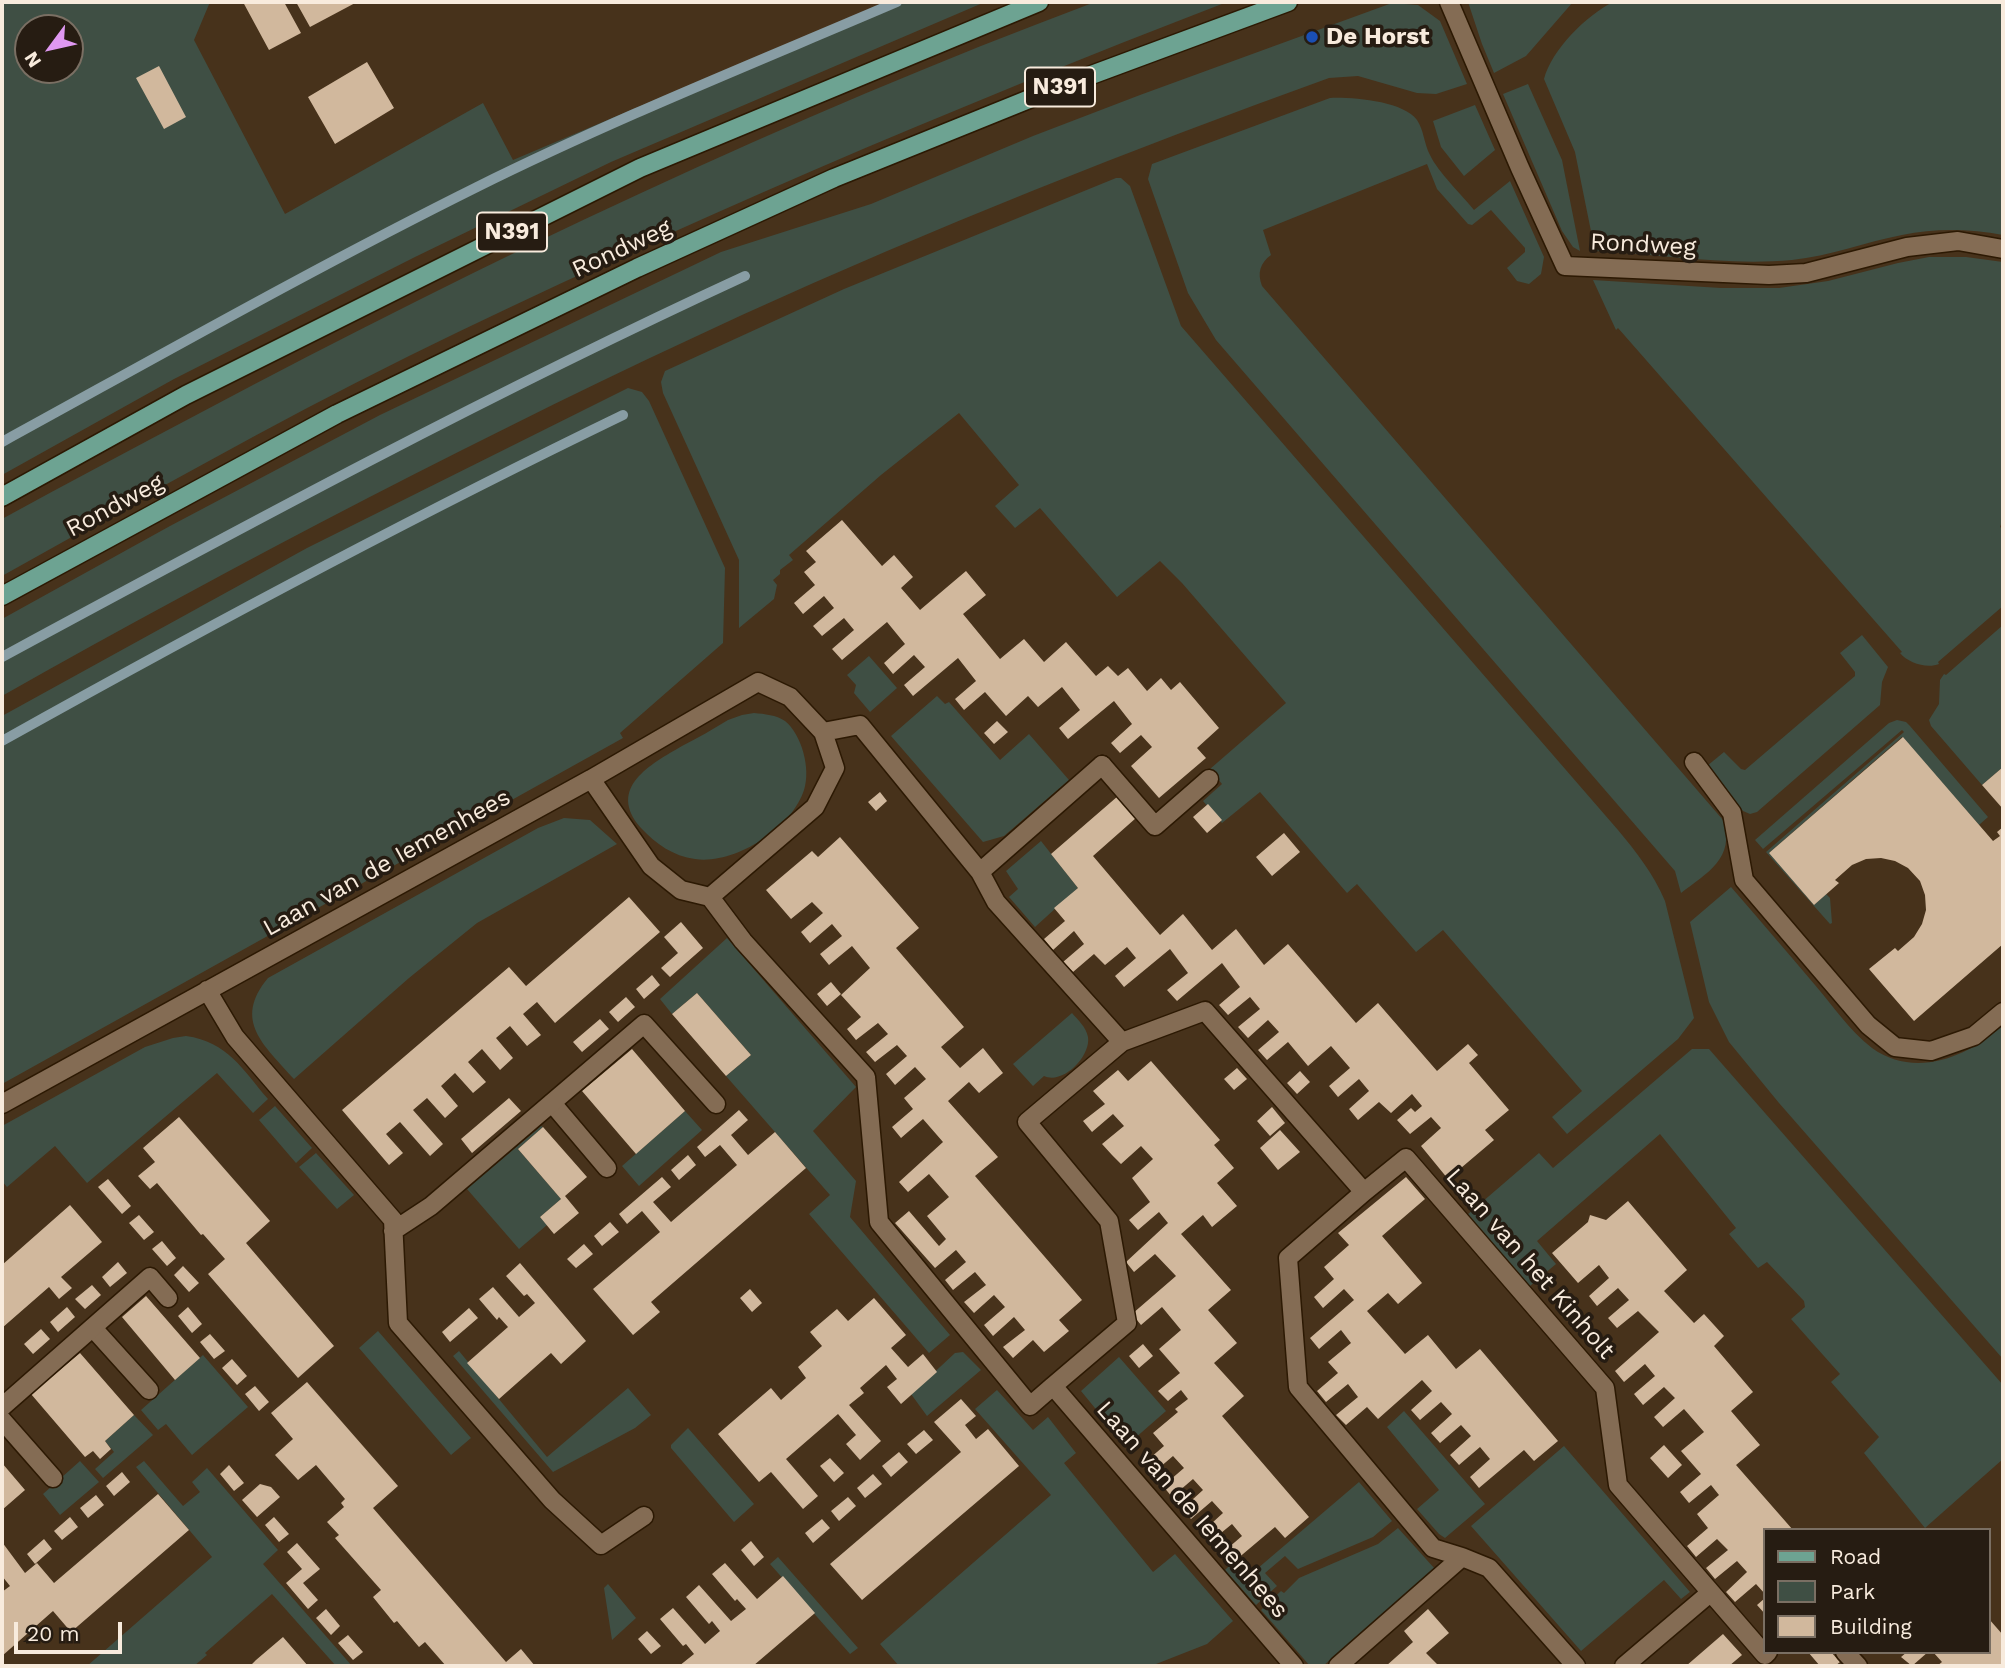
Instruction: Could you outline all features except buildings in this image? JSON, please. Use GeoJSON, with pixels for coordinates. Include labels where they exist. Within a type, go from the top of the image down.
{"type":"FeatureCollection","features":[{"type":"Feature","properties":{"kind":"main road","name":"N391"},"geometry":{"type":"LineString","coordinates":[[2,497],[186,395],[640,168],[1039,2]]}},
{"type":"Feature","properties":{"kind":"main road","name":"Rondweg"},"geometry":{"type":"LineString","coordinates":[[2,596],[337,414],[674,251],[846,173],[1059,87],[1288,2]]}},
{"type":"Feature","properties":{"kind":"street","name":"Rondweg"},"geometry":{"type":"LineString","coordinates":[[1449,2],[1565,267],[1769,275],[1806,273],[1908,247],[1958,241],[2003,249]]}},
{"type":"Feature","properties":{"kind":"street","name":"Laan van de Iemenhees"},"geometry":{"type":"LineString","coordinates":[[2,1104],[591,779],[758,682],[790,697],[823,732],[835,768],[815,807],[710,897]]}},
{"type":"Feature","properties":{"kind":"street"},"geometry":{"type":"LineString","coordinates":[[823,732],[860,725],[980,872],[996,902],[1122,1042]]}},
{"type":"Feature","properties":{"kind":"street"},"geometry":{"type":"LineString","coordinates":[[1694,762],[1732,813],[1744,880],[1868,1026],[1895,1046],[1931,1051],[1974,1036],[2003,1012]]}},
{"type":"Feature","properties":{"kind":"street"},"geometry":{"type":"LineString","coordinates":[[980,872],[1102,765],[1155,825],[1209,779]]}},
{"type":"Feature","properties":{"kind":"street"},"geometry":{"type":"LineString","coordinates":[[591,779],[652,866],[681,890],[710,897],[743,941],[866,1077],[879,1222],[1030,1406],[1127,1323],[1110,1222],[1027,1122],[1122,1042],[1205,1011],[1364,1192],[1288,1258],[1297,1387],[1433,1548],[1489,1568],[1576,1666]]}},
{"type":"Feature","properties":{"kind":"street"},"geometry":{"type":"LineString","coordinates":[[206,990],[235,1037],[393,1220],[398,1323],[552,1500],[601,1545],[644,1516]]}},
{"type":"Feature","properties":{"kind":"street"},"geometry":{"type":"LineString","coordinates":[[393,1231],[431,1206],[644,1024],[716,1104]]}},
{"type":"Feature","properties":{"kind":"street"},"geometry":{"type":"LineString","coordinates":[[552,1103],[607,1168]]}},
{"type":"Feature","properties":{"kind":"street","name":"Laan van het Kinholt"},"geometry":{"type":"LineString","coordinates":[[1364,1192],[1406,1158],[1605,1388],[1618,1485],[1764,1654]]}},
{"type":"Feature","properties":{"kind":"street"},"geometry":{"type":"LineString","coordinates":[[2,1407],[150,1277],[169,1298]]}},
{"type":"Feature","properties":{"kind":"street"},"geometry":{"type":"LineString","coordinates":[[93,1328],[149,1390]]}},
{"type":"Feature","properties":{"kind":"street","name":"Laan van de Iemenhees"},"geometry":{"type":"LineString","coordinates":[[1053,1386],[1294,1666]]}},
{"type":"Feature","properties":{"kind":"street"},"geometry":{"type":"LineString","coordinates":[[2,1420],[53,1478]]}},
{"type":"Feature","properties":{"kind":"street"},"geometry":{"type":"LineString","coordinates":[[1338,1666],[1462,1558]]}},
{"type":"Feature","properties":{"kind":"street"},"geometry":{"type":"LineString","coordinates":[[1624,1666],[1710,1593]]}},
{"type":"Feature","properties":{"kind":"green space"},"geometry":{"type":"Polygon","coordinates":[[[2,2],[210,2],[194,40],[285,214],[483,103],[513,160],[886,2],[985,2],[611,162],[174,379],[2,475],[2,2]]]}},
{"type":"Feature","properties":{"kind":"green space"},"geometry":{"type":"Polygon","coordinates":[[[1095,2],[1227,2],[917,126],[611,260],[409,356],[306,409],[2,576],[2,519],[200,413],[419,300],[641,193],[866,93],[1095,2]]]}},
{"type":"Feature","properties":{"kind":"green space"},"geometry":{"type":"Polygon","coordinates":[[[1468,2],[1573,2],[1526,56],[1494,73],[1468,2]]]}},
{"type":"Feature","properties":{"kind":"green space"},"geometry":{"type":"Polygon","coordinates":[[[1613,2],[2003,2],[2003,235],[1978,231],[1927,231],[1806,258],[1743,262],[1595,251],[1575,152],[1544,79],[1554,56],[1571,34],[1613,2]]]}},
{"type":"Feature","properties":{"kind":"green space"},"geometry":{"type":"Polygon","coordinates":[[[1392,3],[1418,5],[1440,21],[1467,84],[1436,94],[1417,93],[1358,76],[1329,78],[1107,161],[960,220],[742,315],[554,404],[276,546],[2,696],[2,619],[380,415],[721,252],[871,204],[1033,136],[1392,3]]]}},
{"type":"Feature","properties":{"kind":"green space"},"geometry":{"type":"Polygon","coordinates":[[[1528,84],[1562,160],[1580,251],[1573,247],[1562,231],[1503,94],[1528,84]]]}},
{"type":"Feature","properties":{"kind":"green space"},"geometry":{"type":"Polygon","coordinates":[[[1330,98],[1351,98],[1389,104],[1410,114],[1419,124],[1434,162],[1474,210],[1510,181],[1544,257],[1541,274],[1529,284],[1517,281],[1507,268],[1525,252],[1525,248],[1491,210],[1472,225],[1468,224],[1437,189],[1427,164],[1263,230],[1271,255],[1260,269],[1262,286],[1723,820],[1726,845],[1722,855],[1709,871],[1681,893],[1675,871],[1216,340],[1188,293],[1148,179],[1152,164],[1330,98]]]}},
{"type":"Feature","properties":{"kind":"green space"},"geometry":{"type":"Polygon","coordinates":[[[1475,105],[1495,150],[1464,176],[1441,147],[1433,121],[1475,105]]]}},
{"type":"Feature","properties":{"kind":"green space"},"geometry":{"type":"Polygon","coordinates":[[[1121,178],[1130,186],[1181,326],[1618,830],[1644,864],[1665,901],[1694,1018],[1678,1039],[1567,1134],[1552,1117],[1582,1091],[1443,930],[1416,952],[1357,884],[1347,893],[1260,792],[1222,823],[1203,801],[1222,784],[1210,769],[1286,703],[1160,561],[1117,597],[1040,508],[1015,528],[995,506],[1019,485],[959,413],[881,475],[789,555],[793,560],[780,570],[780,574],[773,580],[777,585],[774,599],[739,628],[739,560],[663,393],[661,382],[665,371],[844,289],[1121,178]]]}},
{"type":"Feature","properties":{"kind":"green space"},"geometry":{"type":"Polygon","coordinates":[[[1929,257],[1966,257],[2003,262],[2003,519],[2000,527],[2003,529],[2003,606],[1938,662],[1939,664],[1929,666],[1903,657],[1900,653],[1902,652],[1618,328],[1616,330],[1593,280],[1721,288],[1779,288],[1828,281],[1929,257]]]}},
{"type":"Feature","properties":{"kind":"green space"},"geometry":{"type":"Polygon","coordinates":[[[628,388],[642,392],[649,401],[725,568],[723,643],[620,733],[623,738],[2,1084],[2,716],[307,548],[628,388]]]}},
{"type":"Feature","properties":{"kind":"green space"},"geometry":{"type":"Polygon","coordinates":[[[2003,625],[2003,767],[1982,785],[1931,726],[1929,720],[1939,704],[1940,680],[1944,674],[2003,625]]]}},
{"type":"Feature","properties":{"kind":"green space"},"geometry":{"type":"Polygon","coordinates":[[[1862,635],[1888,667],[1882,682],[1880,705],[1757,812],[1750,814],[1743,811],[1707,766],[1724,752],[1745,770],[1855,676],[1855,672],[1840,653],[1862,635]]]}},
{"type":"Feature","properties":{"kind":"green space"},"geometry":{"type":"Polygon","coordinates":[[[869,656],[897,688],[870,712],[854,693],[856,685],[847,675],[869,656]]]}},
{"type":"Feature","properties":{"kind":"green space"},"geometry":{"type":"Polygon","coordinates":[[[937,696],[945,704],[949,702],[1000,760],[1029,734],[1069,780],[1004,836],[983,842],[891,736],[937,696]]]}},
{"type":"Feature","properties":{"kind":"green space"},"geometry":{"type":"Polygon","coordinates":[[[754,713],[785,721],[796,735],[804,753],[806,782],[798,804],[788,818],[760,841],[727,856],[695,859],[679,855],[659,844],[641,828],[631,814],[628,801],[630,789],[637,779],[658,761],[728,720],[754,713]]]}},
{"type":"Feature","properties":{"kind":"green space"},"geometry":{"type":"Polygon","coordinates":[[[1897,720],[1910,726],[1988,817],[1979,825],[1902,737],[1769,853],[1814,905],[1826,894],[1830,898],[1830,924],[1766,852],[1904,732],[1902,730],[1763,849],[1755,840],[1889,723],[1897,720]]]}},
{"type":"Feature","properties":{"kind":"green space"},"geometry":{"type":"Polygon","coordinates":[[[564,818],[590,820],[617,844],[477,923],[409,978],[294,1079],[264,1044],[253,1020],[253,1007],[268,978],[538,828],[564,818]]]}},
{"type":"Feature","properties":{"kind":"green space"},"geometry":{"type":"Polygon","coordinates":[[[1041,841],[1078,888],[1035,927],[1009,897],[1018,889],[1006,871],[1041,841]]]}},
{"type":"Feature","properties":{"kind":"green space"},"geometry":{"type":"Polygon","coordinates":[[[1731,887],[1849,1026],[1872,1048],[1889,1057],[1923,1063],[1958,1055],[2003,1025],[2003,1359],[1729,1042],[1709,1002],[1690,922],[1731,887]]]}},
{"type":"Feature","properties":{"kind":"green space"},"geometry":{"type":"Polygon","coordinates":[[[727,938],[856,1087],[813,1131],[856,1181],[850,1217],[950,1335],[929,1353],[809,1214],[830,1195],[726,1076],[751,1055],[697,993],[672,1014],[660,999],[727,938]]]}},
{"type":"Feature","properties":{"kind":"green space"},"geometry":{"type":"Polygon","coordinates":[[[1072,1013],[1087,1033],[1088,1044],[1085,1052],[1067,1073],[1051,1078],[1044,1076],[1033,1086],[1013,1064],[1072,1013]]]}},
{"type":"Feature","properties":{"kind":"green space"},"geometry":{"type":"Polygon","coordinates":[[[186,1036],[201,1039],[224,1051],[242,1067],[268,1099],[253,1113],[217,1073],[87,1183],[55,1146],[7,1187],[2,1181],[2,1126],[145,1047],[186,1036]]]}},
{"type":"Feature","properties":{"kind":"green space"},"geometry":{"type":"Polygon","coordinates":[[[1692,1049],[1709,1049],[2003,1385],[2003,1459],[1925,1528],[1864,1453],[1879,1437],[1831,1382],[1840,1374],[1791,1319],[1805,1307],[1804,1301],[1767,1262],[1758,1268],[1729,1234],[1736,1228],[1660,1134],[1537,1241],[1556,1264],[1530,1286],[1467,1215],[1539,1153],[1553,1168],[1692,1049]]]}},
{"type":"Feature","properties":{"kind":"green space"},"geometry":{"type":"Polygon","coordinates":[[[275,1106],[312,1148],[296,1163],[259,1120],[275,1106]]]}},
{"type":"Feature","properties":{"kind":"green space"},"geometry":{"type":"Polygon","coordinates":[[[685,1111],[702,1130],[639,1186],[622,1166],[685,1111]]]}},
{"type":"Feature","properties":{"kind":"green space"},"geometry":{"type":"Polygon","coordinates":[[[543,1127],[518,1149],[561,1199],[540,1217],[547,1225],[519,1249],[467,1189],[543,1127]]]}},
{"type":"Feature","properties":{"kind":"green space"},"geometry":{"type":"Polygon","coordinates":[[[316,1153],[354,1195],[337,1209],[299,1167],[316,1153]]]}},
{"type":"Feature","properties":{"kind":"green space"},"geometry":{"type":"Polygon","coordinates":[[[378,1331],[471,1438],[451,1455],[359,1348],[378,1331]]]}},
{"type":"Feature","properties":{"kind":"green space"},"geometry":{"type":"Polygon","coordinates":[[[459,1351],[547,1457],[628,1388],[651,1415],[635,1428],[553,1472],[453,1356],[459,1351]]]}},
{"type":"Feature","properties":{"kind":"green space"},"geometry":{"type":"Polygon","coordinates":[[[963,1352],[981,1370],[927,1416],[911,1394],[955,1353],[963,1352]]]}},
{"type":"Feature","properties":{"kind":"green space"},"geometry":{"type":"Polygon","coordinates":[[[203,1355],[248,1407],[192,1455],[166,1424],[158,1430],[141,1410],[203,1355]]]}},
{"type":"Feature","properties":{"kind":"green space"},"geometry":{"type":"Polygon","coordinates":[[[1119,1357],[1166,1411],[1126,1446],[1081,1391],[1119,1357]]]}},
{"type":"Feature","properties":{"kind":"green space"},"geometry":{"type":"Polygon","coordinates":[[[997,1390],[1033,1430],[1048,1417],[1076,1453],[1064,1463],[1153,1572],[1175,1554],[1233,1621],[1207,1644],[1151,1666],[899,1666],[880,1644],[1051,1495],[975,1409],[997,1390]]]}},
{"type":"Feature","properties":{"kind":"green space"},"geometry":{"type":"Polygon","coordinates":[[[1404,1411],[1485,1504],[1445,1538],[1417,1509],[1439,1490],[1387,1427],[1404,1411]]]}},
{"type":"Feature","properties":{"kind":"green space"},"geometry":{"type":"Polygon","coordinates":[[[134,1415],[153,1435],[103,1478],[95,1469],[114,1452],[105,1441],[134,1415]]]}},
{"type":"Feature","properties":{"kind":"green space"},"geometry":{"type":"Polygon","coordinates":[[[688,1428],[754,1504],[734,1522],[671,1448],[688,1428]]]}},
{"type":"Feature","properties":{"kind":"green space"},"geometry":{"type":"Polygon","coordinates":[[[1564,1446],[1690,1592],[1681,1599],[1664,1580],[1581,1651],[1471,1526],[1564,1446]]]}},
{"type":"Feature","properties":{"kind":"green space"},"geometry":{"type":"Polygon","coordinates":[[[80,1461],[99,1482],[60,1515],[43,1494],[80,1461]]]}},
{"type":"Feature","properties":{"kind":"green space"},"geometry":{"type":"Polygon","coordinates":[[[144,1461],[183,1506],[200,1492],[192,1482],[207,1468],[278,1550],[263,1564],[352,1666],[336,1666],[272,1594],[194,1666],[87,1666],[212,1557],[136,1467],[144,1461]]]}},
{"type":"Feature","properties":{"kind":"green space"},"geometry":{"type":"Polygon","coordinates":[[[1359,1482],[1392,1521],[1373,1537],[1298,1569],[1285,1556],[1265,1573],[1277,1586],[1256,1605],[1225,1570],[1230,1565],[1244,1580],[1359,1482]]]}},
{"type":"Feature","properties":{"kind":"green space"},"geometry":{"type":"Polygon","coordinates":[[[1398,1528],[1435,1569],[1323,1666],[1310,1666],[1261,1610],[1299,1578],[1378,1544],[1398,1528]]]}},
{"type":"Feature","properties":{"kind":"green space"},"geometry":{"type":"Polygon","coordinates":[[[778,1557],[858,1648],[850,1654],[770,1564],[778,1557]]]}},
{"type":"Feature","properties":{"kind":"green space"},"geometry":{"type":"Polygon","coordinates":[[[608,1584],[636,1618],[612,1640],[604,1588],[608,1584]]]}},
{"type":"Feature","properties":{"kind":"waterway"},"geometry":{"type":"LineString","coordinates":[[2,442],[297,280],[477,187],[633,114],[897,2]]}},
{"type":"Feature","properties":{"kind":"waterway"},"geometry":{"type":"LineString","coordinates":[[2,657],[463,413],[745,276]]}},
{"type":"Feature","properties":{"kind":"waterway"},"geometry":{"type":"LineString","coordinates":[[2,741],[310,574],[623,415]]}},
{"type":"Feature","properties":{"kind":"place","name":"De Horst"},"geometry":{"type":"Point","coordinates":[1312,37]}}]}
